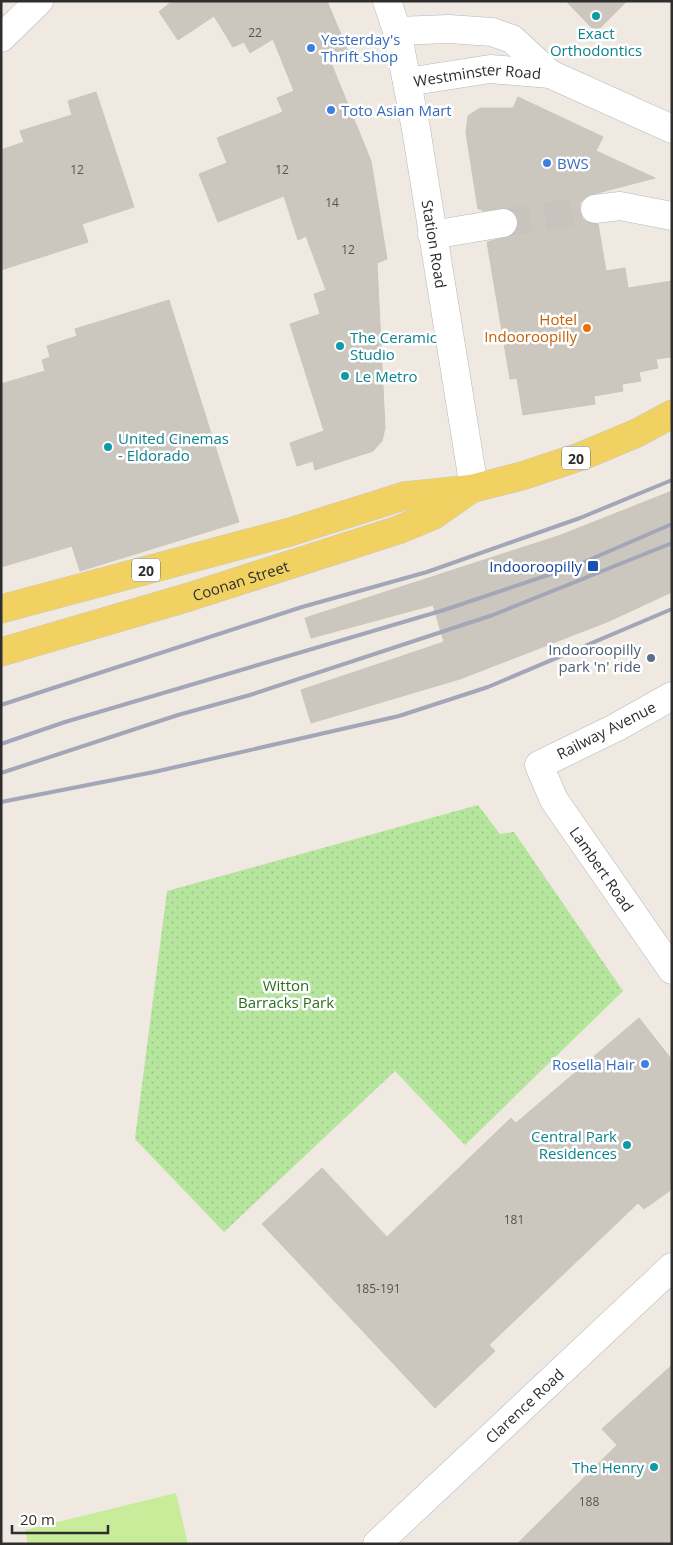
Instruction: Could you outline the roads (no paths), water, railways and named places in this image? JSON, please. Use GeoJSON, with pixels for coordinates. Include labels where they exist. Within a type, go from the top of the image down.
{"type":"FeatureCollection","features":[{"type":"Feature","properties":{"kind":"main road","name":"Coonan Street"},"geometry":{"type":"LineString","coordinates":[[1,610],[290,532],[404,496],[473,488],[582,456],[637,432],[672,414]]}},
{"type":"Feature","properties":{"kind":"main road","name":"Coonan Street"},"geometry":{"type":"LineString","coordinates":[[1,652],[170,603],[398,530],[434,515],[473,488]]}},
{"type":"Feature","properties":{"kind":"street"},"geometry":{"type":"LineString","coordinates":[[1,38],[39,1]]}},
{"type":"Feature","properties":{"kind":"street","name":"Station Road"},"geometry":{"type":"LineString","coordinates":[[387,1],[397,31],[407,82],[473,488]]}},
{"type":"Feature","properties":{"kind":"street","name":"Westminster Road"},"geometry":{"type":"LineString","coordinates":[[397,31],[454,29],[492,32],[512,39],[550,74],[672,129]]}},
{"type":"Feature","properties":{"kind":"street","name":"Westminster Road"},"geometry":{"type":"LineString","coordinates":[[407,82],[490,69],[550,74]]}},
{"type":"Feature","properties":{"kind":"street"},"geometry":{"type":"LineString","coordinates":[[595,209],[620,206],[672,216]]}},
{"type":"Feature","properties":{"kind":"street"},"geometry":{"type":"LineString","coordinates":[[432,234],[503,223]]}},
{"type":"Feature","properties":{"kind":"street","name":"Railway Avenue"},"geometry":{"type":"LineString","coordinates":[[539,765],[617,727],[672,696]]}},
{"type":"Feature","properties":{"kind":"street","name":"Lambert Road"},"geometry":{"type":"LineString","coordinates":[[539,765],[554,800],[672,970]]}},
{"type":"Feature","properties":{"kind":"street","name":"Clarence Road"},"geometry":{"type":"LineString","coordinates":[[391,1539],[672,1267]]}},
{"type":"Feature","properties":{"kind":"tunnel"},"geometry":{"type":"LineString","coordinates":[[503,223],[595,209]]}},
{"type":"Feature","properties":{"kind":"railway"},"geometry":{"type":"LineString","coordinates":[[1,705],[302,607],[427,572],[580,518],[672,480]]}},
{"type":"Feature","properties":{"kind":"railway"},"geometry":{"type":"LineString","coordinates":[[1,744],[65,722],[444,610],[575,566],[672,524]]}},
{"type":"Feature","properties":{"kind":"railway"},"geometry":{"type":"LineString","coordinates":[[1,773],[178,715],[250,695],[493,615],[672,543]]}},
{"type":"Feature","properties":{"kind":"railway"},"geometry":{"type":"LineString","coordinates":[[1,802],[154,772],[399,716],[488,687],[672,609]]}},
{"type":"Feature","properties":{"kind":"place","name":"Exact Orthodontics"},"geometry":{"type":"Point","coordinates":[596,16]}},
{"type":"Feature","properties":{"kind":"place","name":"Yesterday's Thrift Shop"},"geometry":{"type":"Point","coordinates":[311,48]}},
{"type":"Feature","properties":{"kind":"place","name":"Toto Asian Mart"},"geometry":{"type":"Point","coordinates":[331,110]}},
{"type":"Feature","properties":{"kind":"place","name":"BWS"},"geometry":{"type":"Point","coordinates":[547,163]}},
{"type":"Feature","properties":{"kind":"place","name":"Hotel Indooroopilly"},"geometry":{"type":"Point","coordinates":[587,328]}},
{"type":"Feature","properties":{"kind":"place","name":"The Ceramic Studio"},"geometry":{"type":"Point","coordinates":[340,346]}},
{"type":"Feature","properties":{"kind":"place","name":"Le Metro"},"geometry":{"type":"Point","coordinates":[345,376]}},
{"type":"Feature","properties":{"kind":"place","name":"United Cinemas - Eldorado"},"geometry":{"type":"Point","coordinates":[108,447]}},
{"type":"Feature","properties":{"kind":"place","name":"Indooroopilly"},"geometry":{"type":"Point","coordinates":[593,566]}},
{"type":"Feature","properties":{"kind":"place","name":"Indooroopilly park 'n' ride"},"geometry":{"type":"Point","coordinates":[651,658]}},
{"type":"Feature","properties":{"kind":"place","name":"Rosella Hair"},"geometry":{"type":"Point","coordinates":[645,1064]}},
{"type":"Feature","properties":{"kind":"place","name":"Central Park Residences"},"geometry":{"type":"Point","coordinates":[627,1145]}},
{"type":"Feature","properties":{"kind":"place","name":"The Henry"},"geometry":{"type":"Point","coordinates":[654,1467]}},
{"type":"Feature","properties":{"kind":"park label","name":"Witton Barracks Park"},"geometry":{"type":"Point","coordinates":[286,994]}}]}
